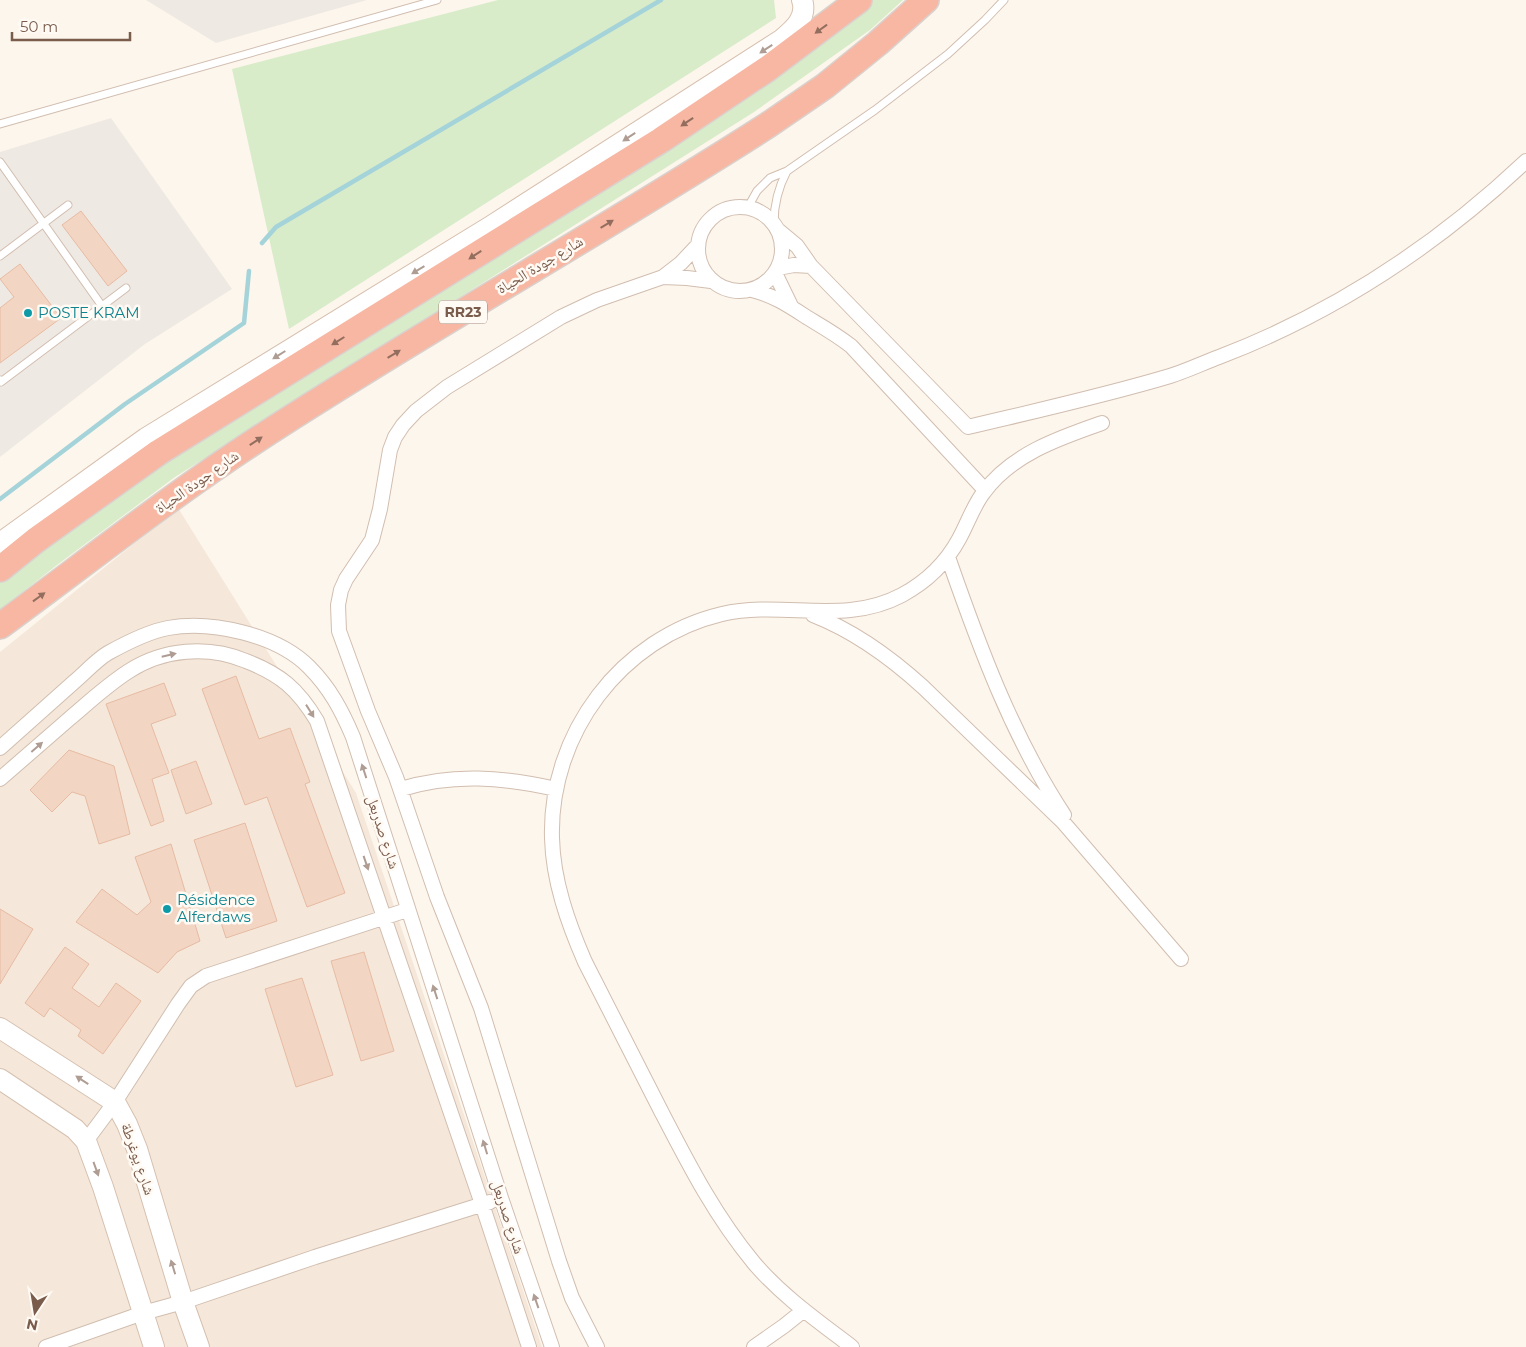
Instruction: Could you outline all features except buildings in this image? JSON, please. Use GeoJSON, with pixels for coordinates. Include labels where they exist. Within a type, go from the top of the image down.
{"type":"FeatureCollection","features":[{"type":"Feature","properties":{"kind":"highway","name":"RR23"},"geometry":{"type":"LineString","coordinates":[[0,568],[159,452],[661,140],[766,69],[860,0]]}},
{"type":"Feature","properties":{"kind":"highway","name":"شارع جودة الحياة"},"geometry":{"type":"LineString","coordinates":[[0,626],[168,501],[258,440],[338,388],[768,125],[825,86],[878,43],[926,0]]}},
{"type":"Feature","properties":{"kind":"street"},"geometry":{"type":"LineString","coordinates":[[0,543],[146,438],[491,226],[781,40],[794,29],[801,19],[804,3],[802,0]]}},
{"type":"Feature","properties":{"kind":"street"},"geometry":{"type":"LineString","coordinates":[[985,490],[851,346],[791,306],[772,296],[752,290],[738,291],[724,288],[712,281],[706,275],[699,262],[697,246],[701,231],[707,221],[715,214],[731,207],[748,207],[760,211],[797,246],[811,266],[968,427],[1171,376],[1263,340],[1333,304],[1391,269],[1497,189],[1526,161]]}},
{"type":"Feature","properties":{"kind":"street"},"geometry":{"type":"LineString","coordinates":[[752,290],[764,283],[776,270],[782,249],[776,227]]}},
{"type":"Feature","properties":{"kind":"street"},"geometry":{"type":"LineString","coordinates":[[663,278],[682,263],[697,246]]}},
{"type":"Feature","properties":{"kind":"street"},"geometry":{"type":"LineString","coordinates":[[776,270],[794,265],[811,266]]}},
{"type":"Feature","properties":{"kind":"street"},"geometry":{"type":"LineString","coordinates":[[776,270],[791,306]]}},
{"type":"Feature","properties":{"kind":"street"},"geometry":{"type":"LineString","coordinates":[[597,1347],[572,1298],[484,1017],[437,897],[400,789],[339,631],[338,605],[341,590],[353,567],[372,540],[377,525],[386,467],[395,437],[416,411],[431,399],[561,317],[597,300],[663,278],[712,281]]}},
{"type":"Feature","properties":{"kind":"street"},"geometry":{"type":"LineString","coordinates":[[852,1347],[804,1310],[756,1264],[718,1215],[690,1166],[586,962],[572,931],[562,901],[556,874],[552,839],[553,814],[562,762],[570,741],[592,703],[622,668],[640,653],[680,629],[698,621],[723,614],[759,610],[838,612],[862,610],[883,604],[918,586],[948,557],[985,490],[1004,470],[1032,451],[1102,423]]}},
{"type":"Feature","properties":{"kind":"street"},"geometry":{"type":"LineString","coordinates":[[948,557],[993,677],[1031,758],[1059,808],[1082,842]]}},
{"type":"Feature","properties":{"kind":"street"},"geometry":{"type":"LineString","coordinates":[[803,611],[847,631],[902,668],[1012,771],[1082,842],[1146,920],[1181,959]]}},
{"type":"Feature","properties":{"kind":"street","name":"شارع صدربعل"},"geometry":{"type":"LineString","coordinates":[[0,748],[106,654],[139,637],[167,628],[193,626],[253,635],[284,648],[309,666],[342,710],[353,737],[501,1198],[552,1347]]}},
{"type":"Feature","properties":{"kind":"street","name":"شارع صدربعل"},"geometry":{"type":"LineString","coordinates":[[0,779],[100,693],[130,670],[158,658],[188,651],[212,652],[237,657],[269,670],[290,686],[307,705],[316,721],[385,917],[529,1347]]}},
{"type":"Feature","properties":{"kind":"street"},"geometry":{"type":"LineString","coordinates":[[1012,771],[1031,758]]}},
{"type":"Feature","properties":{"kind":"street"},"geometry":{"type":"LineString","coordinates":[[400,789],[430,781],[467,778],[511,780],[556,789]]}},
{"type":"Feature","properties":{"kind":"street"},"geometry":{"type":"LineString","coordinates":[[86,1141],[115,1102],[191,986],[206,976],[408,910]]}},
{"type":"Feature","properties":{"kind":"street","name":"شارع يوغرطة"},"geometry":{"type":"LineString","coordinates":[[0,1028],[115,1102],[127,1124],[137,1149],[183,1302],[199,1347]]}},
{"type":"Feature","properties":{"kind":"street"},"geometry":{"type":"LineString","coordinates":[[0,1079],[75,1129],[86,1141],[103,1187],[154,1347]]}},
{"type":"Feature","properties":{"kind":"street"},"geometry":{"type":"LineString","coordinates":[[46,1347],[143,1313],[183,1302],[315,1257],[501,1198]]}},
{"type":"Feature","properties":{"kind":"street"},"geometry":{"type":"LineString","coordinates":[[754,1347],[804,1310]]}},
{"type":"Feature","properties":{"kind":"lane"},"geometry":{"type":"LineString","coordinates":[[0,124],[437,0]]}},
{"type":"Feature","properties":{"kind":"lane"},"geometry":{"type":"LineString","coordinates":[[748,207],[752,198],[770,178],[787,171],[856,124],[948,54],[1004,0]]}},
{"type":"Feature","properties":{"kind":"lane"},"geometry":{"type":"LineString","coordinates":[[0,162],[102,306]]}},
{"type":"Feature","properties":{"kind":"lane"},"geometry":{"type":"LineString","coordinates":[[776,227],[776,199],[787,171]]}},
{"type":"Feature","properties":{"kind":"lane"},"geometry":{"type":"LineString","coordinates":[[0,256],[68,205]]}},
{"type":"Feature","properties":{"kind":"lane"},"geometry":{"type":"LineString","coordinates":[[0,380],[1,382],[126,288]]}},
{"type":"Feature","properties":{"kind":"shaded area"},"geometry":{"type":"Polygon","coordinates":[[[146,0],[367,0],[216,43],[146,0]]]}},
{"type":"Feature","properties":{"kind":"shaded area"},"geometry":{"type":"Polygon","coordinates":[[[111,118],[232,289],[145,344],[0,457],[0,152],[111,118]]]}},
{"type":"Feature","properties":{"kind":"shaded area"},"geometry":{"type":"Polygon","coordinates":[[[178,508],[356,793],[542,1347],[0,1347],[0,652],[178,508]]]}},
{"type":"Feature","properties":{"kind":"green space"},"geometry":{"type":"Polygon","coordinates":[[[498,0],[774,0],[776,18],[289,329],[232,69],[498,0]]]}},
{"type":"Feature","properties":{"kind":"green space"},"geometry":{"type":"Polygon","coordinates":[[[868,0],[903,0],[870,30],[754,112],[175,477],[0,610],[0,581],[161,459],[868,0]]]}},
{"type":"Feature","properties":{"kind":"waterway"},"geometry":{"type":"LineString","coordinates":[[262,243],[276,227],[661,0]]}},
{"type":"Feature","properties":{"kind":"waterway"},"geometry":{"type":"LineString","coordinates":[[0,499],[125,404],[244,323],[249,271]]}},
{"type":"Feature","properties":{"kind":"place","name":"POSTE KRAM"},"geometry":{"type":"Point","coordinates":[28,313]}},
{"type":"Feature","properties":{"kind":"place","name":"Résidence Alferdaws"},"geometry":{"type":"Point","coordinates":[167,909]}}]}
